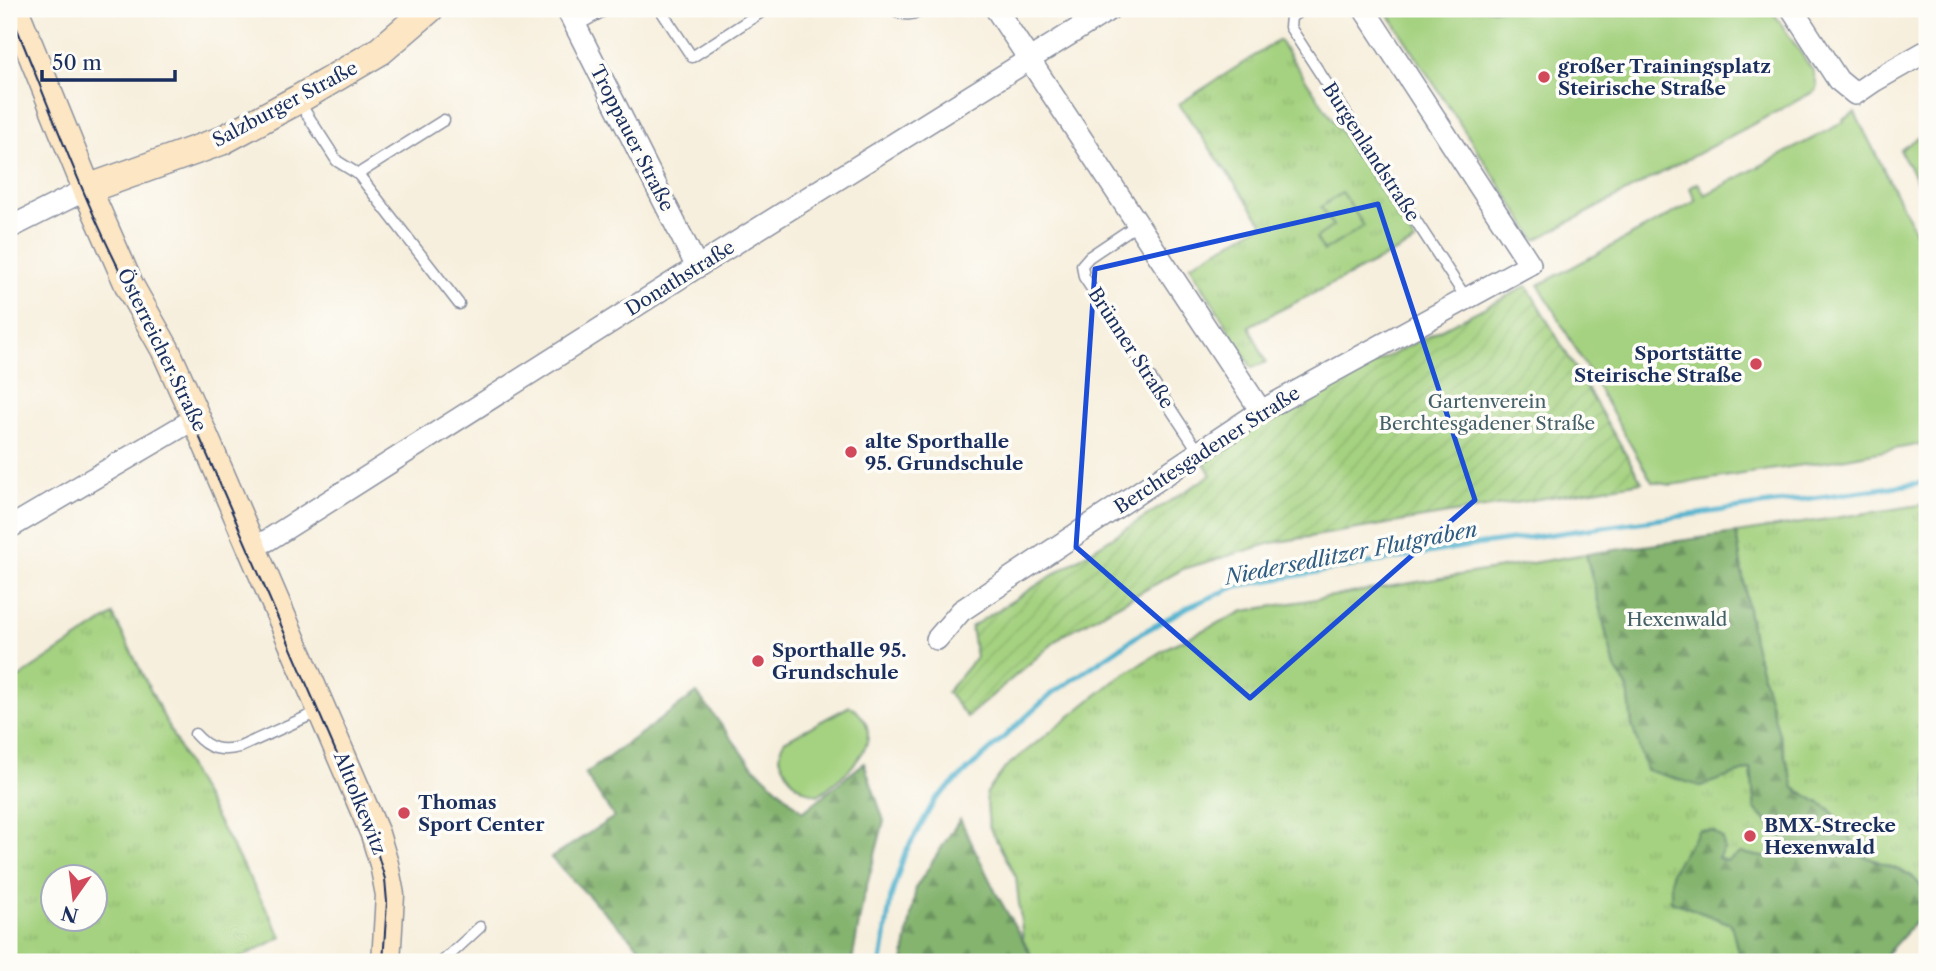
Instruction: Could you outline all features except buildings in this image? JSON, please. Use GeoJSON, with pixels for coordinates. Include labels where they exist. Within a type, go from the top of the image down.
{"type":"FeatureCollection","features":[{"type":"Feature","properties":{"kind":"main road","name":"Österreicher Straße"},"geometry":{"type":"LineString","coordinates":[[13,9],[130,287],[197,418],[318,700]]}},
{"type":"Feature","properties":{"kind":"main road","name":"Salzburger Straße"},"geometry":{"type":"LineString","coordinates":[[87,189],[221,141],[380,51],[429,9]]}},
{"type":"Feature","properties":{"kind":"main road","name":"Alttolkewitz"},"geometry":{"type":"LineString","coordinates":[[318,700],[375,834],[384,864],[390,895],[386,962]]}},
{"type":"Feature","properties":{"kind":"street"},"geometry":{"type":"LineString","coordinates":[[996,9],[1261,411]]}},
{"type":"Feature","properties":{"kind":"street","name":"Donathstraße"},"geometry":{"type":"LineString","coordinates":[[252,547],[268,540],[1110,9]]}},
{"type":"Feature","properties":{"kind":"street","name":"Berchtesgadener Straße"},"geometry":{"type":"LineString","coordinates":[[937,639],[961,611],[1261,411],[1530,264],[1364,9]]}},
{"type":"Feature","properties":{"kind":"street"},"geometry":{"type":"LineString","coordinates":[[1792,9],[1838,80],[1856,94],[1927,51]]}},
{"type":"Feature","properties":{"kind":"street","name":"Troppauer Straße"},"geometry":{"type":"LineString","coordinates":[[571,18],[697,267]]}},
{"type":"Feature","properties":{"kind":"street"},"geometry":{"type":"LineString","coordinates":[[9,228],[87,189]]}},
{"type":"Feature","properties":{"kind":"street"},"geometry":{"type":"LineString","coordinates":[[9,528],[197,418]]}},
{"type":"Feature","properties":{"kind":"lane"},"geometry":{"type":"LineString","coordinates":[[571,18],[607,9]]}},
{"type":"Feature","properties":{"kind":"lane"},"geometry":{"type":"LineString","coordinates":[[660,9],[692,57],[766,9]]}},
{"type":"Feature","properties":{"kind":"lane"},"geometry":{"type":"LineString","coordinates":[[893,9],[911,15],[925,9]]}},
{"type":"Feature","properties":{"kind":"lane","name":"Burgenlandstraße"},"geometry":{"type":"LineString","coordinates":[[1303,9],[1291,17],[1290,27],[1466,298]]}},
{"type":"Feature","properties":{"kind":"lane"},"geometry":{"type":"LineString","coordinates":[[297,100],[338,161],[358,174],[459,304]]}},
{"type":"Feature","properties":{"kind":"lane"},"geometry":{"type":"LineString","coordinates":[[358,174],[444,120]]}},
{"type":"Feature","properties":{"kind":"lane","name":"Brünner Straße"},"geometry":{"type":"LineString","coordinates":[[1138,224],[1089,257],[1082,265],[1084,277],[1199,452]]}},
{"type":"Feature","properties":{"kind":"lane"},"geometry":{"type":"LineString","coordinates":[[195,734],[203,744],[227,750],[240,747],[318,700]]}},
{"type":"Feature","properties":{"kind":"lane"},"geometry":{"type":"LineString","coordinates":[[442,962],[480,927]]}},
{"type":"Feature","properties":{"kind":"highlighted area"},"geometry":{"type":"Polygon","coordinates":[[[1378,204],[1475,500],[1250,698],[1076,547],[1095,269],[1378,204]]]}},
{"type":"Feature","properties":{"kind":"green space"},"geometry":{"type":"Polygon","coordinates":[[[1385,9],[1771,9],[1813,71],[1817,85],[1815,91],[1536,240],[1385,9]]]}},
{"type":"Feature","properties":{"kind":"green space"},"geometry":{"type":"Polygon","coordinates":[[[1279,40],[1415,242],[1249,326],[1266,362],[1252,368],[1190,265],[1263,224],[1179,104],[1279,40]]]}},
{"type":"Feature","properties":{"kind":"green space","name":"Sportstätte Steirische Straße"},"geometry":{"type":"Polygon","coordinates":[[[1855,113],[1927,255],[1927,443],[1671,485],[1652,482],[1539,285],[1696,201],[1690,188],[1698,183],[1705,195],[1844,122],[1843,119],[1855,113]]]}},
{"type":"Feature","properties":{"kind":"green space"},"geometry":{"type":"Polygon","coordinates":[[[1927,132],[1927,199],[1900,150],[1927,132]]]}},
{"type":"Feature","properties":{"kind":"green space"},"geometry":{"type":"Polygon","coordinates":[[[1342,193],[1364,226],[1324,251],[1316,238],[1333,226],[1321,207],[1342,193]]]}},
{"type":"Feature","properties":{"kind":"green space","name":"Gartenverein Berchtesgadener Straße"},"geometry":{"type":"Polygon","coordinates":[[[1527,286],[1642,482],[1272,543],[1183,569],[1063,635],[967,717],[947,692],[976,657],[971,627],[1211,475],[1202,459],[1258,422],[1527,286]]]}},
{"type":"Feature","properties":{"kind":"green space"},"geometry":{"type":"Polygon","coordinates":[[[1927,504],[1927,893],[1911,875],[1862,855],[1830,809],[1794,788],[1753,641],[1736,533],[1927,504]]]}},
{"type":"Feature","properties":{"kind":"green space","name":"Hexenwald"},"geometry":{"type":"Polygon","coordinates":[[[1736,533],[1753,641],[1794,788],[1830,809],[1862,855],[1911,875],[1927,893],[1927,924],[1920,917],[1879,962],[1746,962],[1739,956],[1731,924],[1671,901],[1671,872],[1699,830],[1713,831],[1723,839],[1724,849],[1718,858],[1727,861],[1741,853],[1768,858],[1785,851],[1784,839],[1755,809],[1751,769],[1700,786],[1646,770],[1632,725],[1628,688],[1615,668],[1586,554],[1736,533]]]}},
{"type":"Feature","properties":{"kind":"green space"},"geometry":{"type":"Polygon","coordinates":[[[1586,554],[1615,668],[1628,688],[1632,725],[1700,786],[1751,769],[1755,809],[1784,839],[1785,851],[1768,858],[1741,853],[1727,861],[1718,859],[1671,901],[1731,924],[1739,956],[1746,962],[1035,962],[1023,940],[1016,877],[989,826],[986,794],[1006,767],[1118,678],[1170,646],[1244,611],[1586,554]]]}},
{"type":"Feature","properties":{"kind":"green space"},"geometry":{"type":"Polygon","coordinates":[[[113,615],[193,776],[282,937],[232,962],[9,962],[9,684],[113,615]]]}},
{"type":"Feature","properties":{"kind":"green space"},"geometry":{"type":"Polygon","coordinates":[[[697,693],[751,764],[803,812],[864,763],[884,821],[863,900],[852,962],[654,962],[551,858],[614,817],[585,774],[697,693]]]}},
{"type":"Feature","properties":{"kind":"green space"},"geometry":{"type":"Polygon","coordinates":[[[850,706],[862,718],[868,730],[867,742],[861,754],[841,777],[818,795],[803,789],[789,776],[779,756],[784,741],[850,706]]]}},
{"type":"Feature","properties":{"kind":"green space"},"geometry":{"type":"Polygon","coordinates":[[[960,819],[996,893],[1035,962],[903,962],[916,887],[960,819]]]}},
{"type":"Feature","properties":{"kind":"waterway","name":"Niedersedlitzer Flutgraben"},"geometry":{"type":"LineString","coordinates":[[881,962],[891,897],[905,853],[935,800],[1050,695],[1140,634],[1188,607],[1237,586],[1468,546],[1927,482]]}},
{"type":"Feature","properties":{"kind":"tram line"},"geometry":{"type":"LineString","coordinates":[[9,9],[98,224],[161,348],[372,835],[385,879],[387,902],[383,962]]}},
{"type":"Feature","properties":{"kind":"place","name":"großer Trainingsplatz Steirische Straße"},"geometry":{"type":"Point","coordinates":[1544,77]}},
{"type":"Feature","properties":{"kind":"place","name":"Sportstätte Steirische Straße"},"geometry":{"type":"Point","coordinates":[1756,364]}},
{"type":"Feature","properties":{"kind":"place","name":"alte Sporthalle 95. Grundschule"},"geometry":{"type":"Point","coordinates":[851,452]}},
{"type":"Feature","properties":{"kind":"place","name":"Sporthalle 95. Grundschule"},"geometry":{"type":"Point","coordinates":[758,661]}},
{"type":"Feature","properties":{"kind":"place","name":"Thomas Sport Center"},"geometry":{"type":"Point","coordinates":[404,813]}},
{"type":"Feature","properties":{"kind":"place","name":"BMX-Strecke Hexenwald"},"geometry":{"type":"Point","coordinates":[1750,836]}}]}
